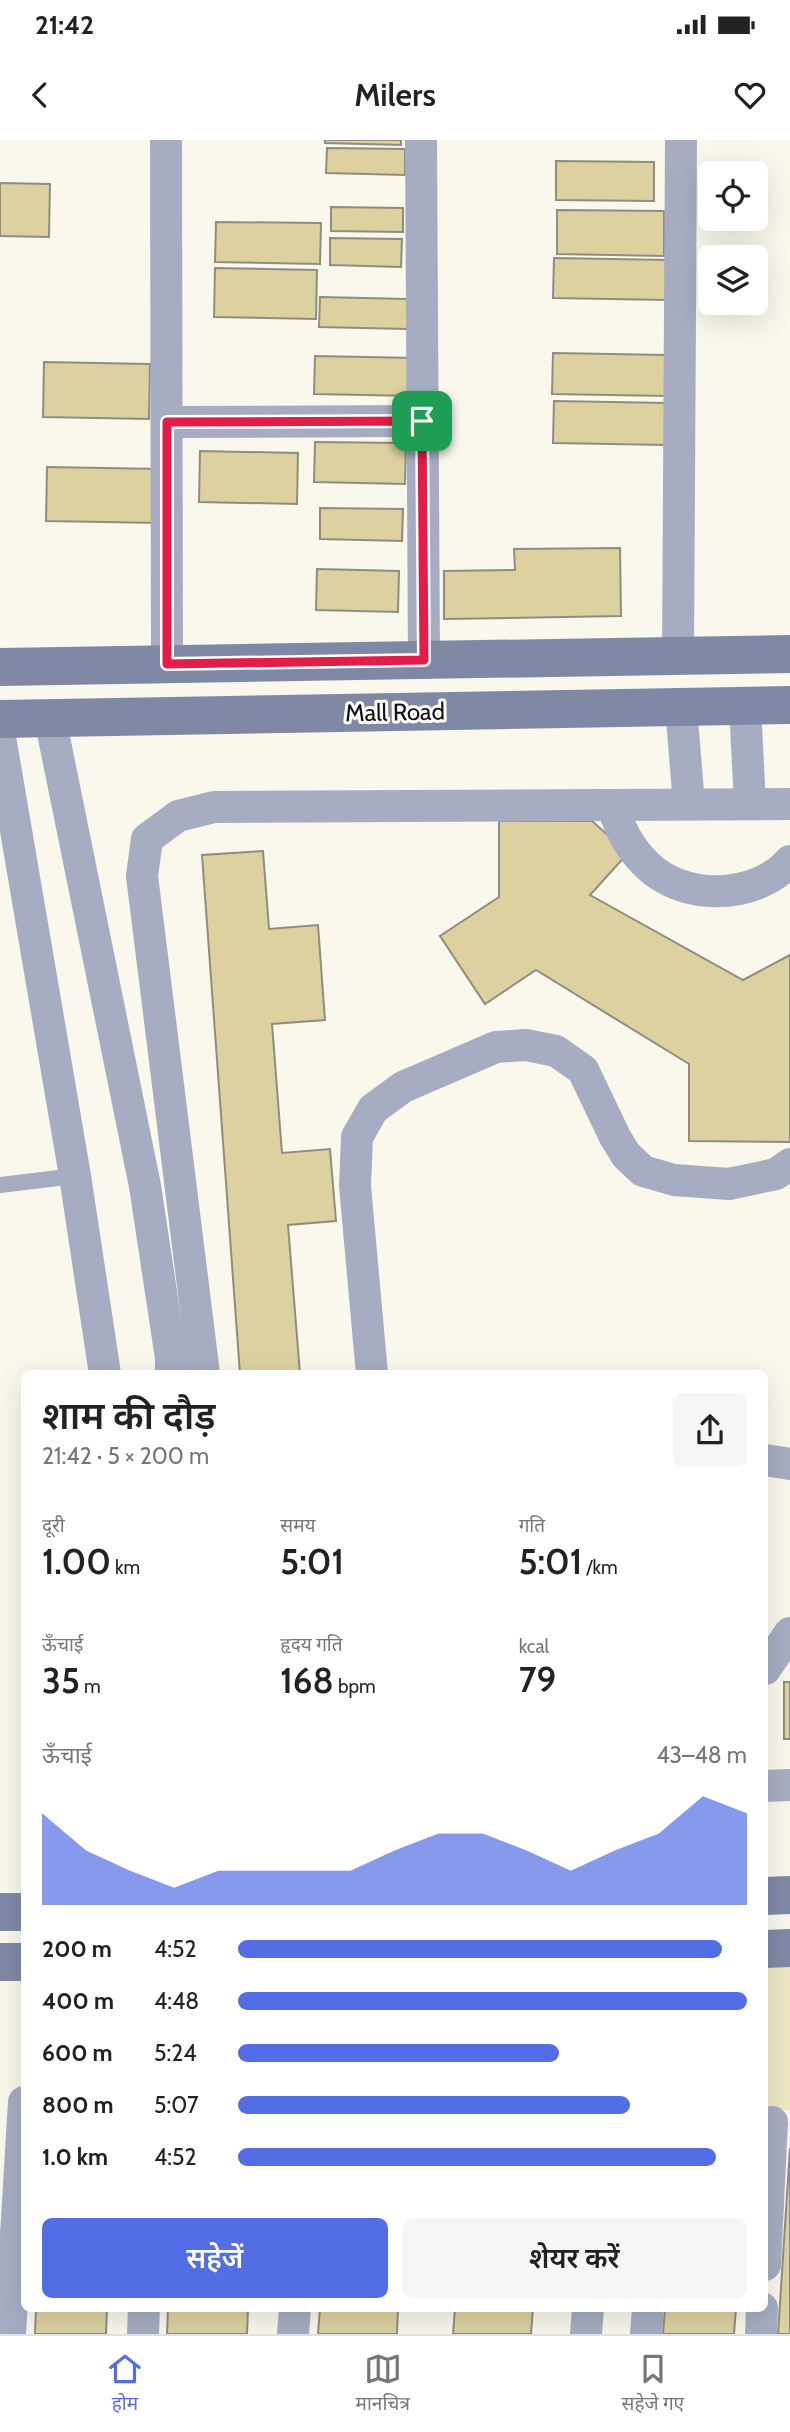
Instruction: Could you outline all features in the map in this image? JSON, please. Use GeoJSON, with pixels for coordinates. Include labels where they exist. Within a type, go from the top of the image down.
{"type":"FeatureCollection","features":[{"type":"Feature","properties":{"kind":"street"},"geometry":{"type":"LineString","coordinates":[[166,140],[167,664]]}},
{"type":"Feature","properties":{"kind":"street"},"geometry":{"type":"LineString","coordinates":[[421,140],[424,660]]}},
{"type":"Feature","properties":{"kind":"street"},"geometry":{"type":"LineString","coordinates":[[678,656],[681,140]]}},
{"type":"Feature","properties":{"kind":"street"},"geometry":{"type":"LineString","coordinates":[[167,422],[422,421]]}},
{"type":"Feature","properties":{"kind":"street"},"geometry":{"type":"LineString","coordinates":[[0,667],[790,654]]}},
{"type":"Feature","properties":{"kind":"street","name":"Mall Road"},"geometry":{"type":"LineString","coordinates":[[0,719],[790,705]]}},
{"type":"Feature","properties":{"kind":"street"},"geometry":{"type":"LineString","coordinates":[[745,706],[750,804]]}},
{"type":"Feature","properties":{"kind":"street"},"geometry":{"type":"LineString","coordinates":[[681,707],[689,804]]}},
{"type":"Feature","properties":{"kind":"street"},"geometry":{"type":"LineString","coordinates":[[50,718],[145,1186],[171,1370]]}},
{"type":"Feature","properties":{"kind":"street"},"geometry":{"type":"LineString","coordinates":[[0,737],[75,1176],[104,1370]]}},
{"type":"Feature","properties":{"kind":"street"},"geometry":{"type":"LineString","coordinates":[[204,1370],[142,876],[147,839],[178,816],[214,807],[790,804]]}},
{"type":"Feature","properties":{"kind":"street"},"geometry":{"type":"LineString","coordinates":[[612,805],[625,839],[648,867],[680,885],[716,892],[752,886],[790,861]]}},
{"type":"Feature","properties":{"kind":"street"},"geometry":{"type":"LineString","coordinates":[[372,1370],[355,1186],[357,1137],[373,1109],[403,1087],[496,1046],[536,1047],[556,1051],[583,1070],[615,1137],[626,1155],[643,1171],[674,1180],[729,1184],[776,1174],[790,1164]]}},
{"type":"Feature","properties":{"kind":"street"},"geometry":{"type":"LineString","coordinates":[[768,1460],[790,1464]]}},
{"type":"Feature","properties":{"kind":"street"},"geometry":{"type":"LineString","coordinates":[[768,1665],[790,1633]]}},
{"type":"Feature","properties":{"kind":"street"},"geometry":{"type":"LineString","coordinates":[[768,1786],[790,1786]]}},
{"type":"Feature","properties":{"kind":"street"},"geometry":{"type":"LineString","coordinates":[[768,1896],[790,1895]]}},
{"type":"Feature","properties":{"kind":"street"},"geometry":{"type":"LineString","coordinates":[[0,1912],[21,1912]]}},
{"type":"Feature","properties":{"kind":"street"},"geometry":{"type":"LineString","coordinates":[[768,1949],[790,1948]]}},
{"type":"Feature","properties":{"kind":"street"},"geometry":{"type":"LineString","coordinates":[[0,1962],[21,1962]]}},
{"type":"Feature","properties":{"kind":"street"},"geometry":{"type":"LineString","coordinates":[[768,2226],[776,2122]]}},
{"type":"Feature","properties":{"kind":"street"},"geometry":{"type":"LineString","coordinates":[[10,2334],[21,2152]]}},
{"type":"Feature","properties":{"kind":"street"},"geometry":{"type":"LineString","coordinates":[[143,2334],[144,2312]]}},
{"type":"Feature","properties":{"kind":"street"},"geometry":{"type":"LineString","coordinates":[[293,2334],[295,2312]]}},
{"type":"Feature","properties":{"kind":"street"},"geometry":{"type":"LineString","coordinates":[[586,2334],[588,2312]]}},
{"type":"Feature","properties":{"kind":"street"},"geometry":{"type":"LineString","coordinates":[[646,2334],[648,2312]]}},
{"type":"Feature","properties":{"kind":"street"},"geometry":{"type":"LineString","coordinates":[[761,2334],[762,2312]]}},
{"type":"Feature","properties":{"kind":"lane"},"geometry":{"type":"LineString","coordinates":[[0,1185],[75,1176]]}},
{"type":"Feature","properties":{"kind":"shaded area"},"geometry":{"type":"Polygon","coordinates":[[[790,1955],[790,2110],[768,2109],[768,1964],[790,1955]]]}},
{"type":"Feature","properties":{"kind":"building"},"geometry":{"type":"Polygon","coordinates":[[[325,140],[401,140],[401,145],[325,143],[325,140]]]}},
{"type":"Feature","properties":{"kind":"building"},"geometry":{"type":"Polygon","coordinates":[[[327,148],[405,149],[405,175],[326,173],[327,148]]]}},
{"type":"Feature","properties":{"kind":"building"},"geometry":{"type":"Polygon","coordinates":[[[556,161],[654,162],[654,201],[556,200],[556,161]]]}},
{"type":"Feature","properties":{"kind":"building"},"geometry":{"type":"Polygon","coordinates":[[[0,183],[50,184],[49,237],[0,236],[0,183]]]}},
{"type":"Feature","properties":{"kind":"building"},"geometry":{"type":"Polygon","coordinates":[[[331,207],[403,208],[403,232],[331,231],[331,207]]]}},
{"type":"Feature","properties":{"kind":"building"},"geometry":{"type":"Polygon","coordinates":[[[557,210],[664,211],[664,256],[557,254],[557,210]]]}},
{"type":"Feature","properties":{"kind":"building"},"geometry":{"type":"Polygon","coordinates":[[[216,222],[321,223],[320,264],[215,262],[216,222]]]}},
{"type":"Feature","properties":{"kind":"building"},"geometry":{"type":"Polygon","coordinates":[[[330,238],[402,239],[401,267],[330,265],[330,238]]]}},
{"type":"Feature","properties":{"kind":"building"},"geometry":{"type":"Polygon","coordinates":[[[554,258],[668,260],[667,300],[553,298],[554,258]]]}},
{"type":"Feature","properties":{"kind":"building"},"geometry":{"type":"Polygon","coordinates":[[[215,268],[317,270],[316,319],[214,317],[215,268]]]}},
{"type":"Feature","properties":{"kind":"building"},"geometry":{"type":"Polygon","coordinates":[[[320,297],[407,299],[407,329],[319,327],[320,297]]]}},
{"type":"Feature","properties":{"kind":"building"},"geometry":{"type":"Polygon","coordinates":[[[553,353],[668,355],[667,396],[552,394],[553,353]]]}},
{"type":"Feature","properties":{"kind":"building"},"geometry":{"type":"Polygon","coordinates":[[[315,356],[415,358],[414,396],[314,394],[315,356]]]}},
{"type":"Feature","properties":{"kind":"building"},"geometry":{"type":"Polygon","coordinates":[[[44,362],[150,364],[149,419],[43,417],[44,362]]]}},
{"type":"Feature","properties":{"kind":"building"},"geometry":{"type":"Polygon","coordinates":[[[554,401],[669,403],[668,445],[553,443],[554,401]]]}},
{"type":"Feature","properties":{"kind":"building"},"geometry":{"type":"Polygon","coordinates":[[[315,442],[406,443],[405,484],[314,482],[315,442]]]}},
{"type":"Feature","properties":{"kind":"building"},"geometry":{"type":"Polygon","coordinates":[[[200,451],[298,453],[297,504],[199,502],[200,451]]]}},
{"type":"Feature","properties":{"kind":"building"},"geometry":{"type":"Polygon","coordinates":[[[47,467],[161,469],[160,523],[46,521],[47,467]]]}},
{"type":"Feature","properties":{"kind":"building"},"geometry":{"type":"Polygon","coordinates":[[[320,508],[403,509],[402,541],[320,539],[320,508]]]}},
{"type":"Feature","properties":{"kind":"building"},"geometry":{"type":"Polygon","coordinates":[[[620,548],[621,616],[444,619],[444,571],[515,570],[514,549],[620,548]]]}},
{"type":"Feature","properties":{"kind":"building"},"geometry":{"type":"Polygon","coordinates":[[[317,569],[399,571],[398,612],[316,610],[317,569]]]}},
{"type":"Feature","properties":{"kind":"building"},"geometry":{"type":"Polygon","coordinates":[[[499,821],[592,821],[628,853],[590,895],[743,980],[790,955],[790,1142],[689,1141],[689,1064],[536,970],[485,1004],[440,936],[499,897],[499,821]]]}},
{"type":"Feature","properties":{"kind":"building"},"geometry":{"type":"Polygon","coordinates":[[[263,851],[269,929],[318,925],[325,1020],[272,1024],[282,1153],[330,1149],[336,1221],[288,1225],[300,1370],[240,1370],[202,855],[263,851]]]}},
{"type":"Feature","properties":{"kind":"building"},"geometry":{"type":"Polygon","coordinates":[[[784,1682],[790,1682],[790,1739],[784,1739],[784,1682]]]}},
{"type":"Feature","properties":{"kind":"building"},"geometry":{"type":"Polygon","coordinates":[[[790,2148],[790,2334],[778,2334],[790,2148]]]}},
{"type":"Feature","properties":{"kind":"building"},"geometry":{"type":"Polygon","coordinates":[[[36,2312],[107,2312],[106,2334],[35,2334],[36,2312]]]}},
{"type":"Feature","properties":{"kind":"building"},"geometry":{"type":"Polygon","coordinates":[[[168,2312],[248,2312],[247,2334],[167,2334],[168,2312]]]}},
{"type":"Feature","properties":{"kind":"building"},"geometry":{"type":"Polygon","coordinates":[[[320,2312],[398,2312],[397,2334],[318,2334],[320,2312]]]}},
{"type":"Feature","properties":{"kind":"building"},"geometry":{"type":"Polygon","coordinates":[[[455,2312],[533,2312],[531,2334],[453,2334],[455,2312]]]}},
{"type":"Feature","properties":{"kind":"building"},"geometry":{"type":"Polygon","coordinates":[[[665,2312],[736,2312],[734,2334],[663,2334],[665,2312]]]}},
{"type":"Feature","properties":{"kind":"route"},"geometry":{"type":"LineString","coordinates":[[422,421],[424,660],[167,664],[167,422],[422,421]]}}]}
